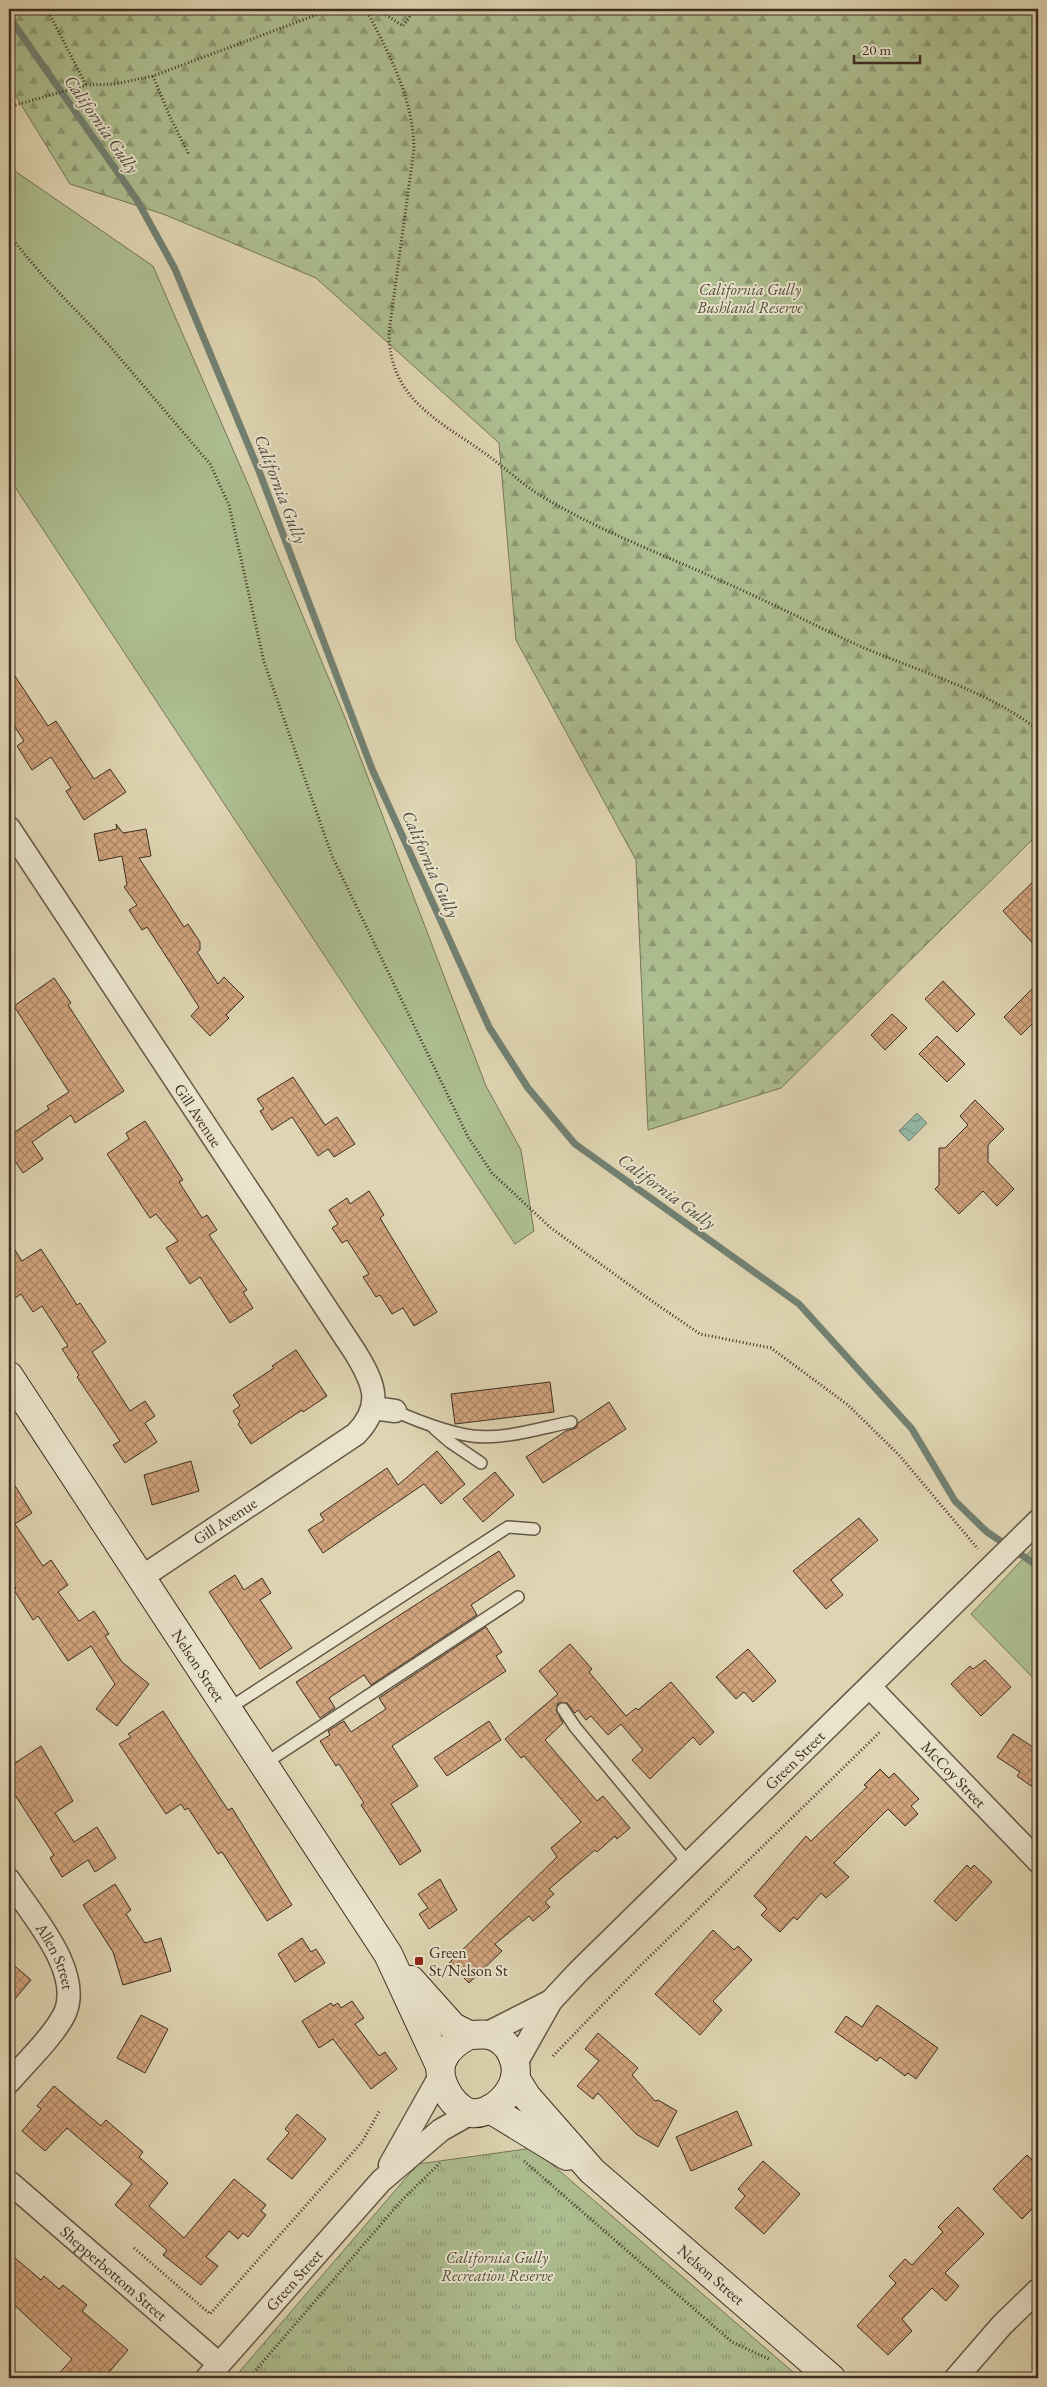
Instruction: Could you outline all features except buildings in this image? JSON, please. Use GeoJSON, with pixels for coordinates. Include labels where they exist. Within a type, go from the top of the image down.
{"type":"FeatureCollection","features":[{"type":"Feature","properties":{"kind":"street","name":"Gill Avenue"},"geometry":{"type":"LineString","coordinates":[[9,828],[365,1369],[374,1396],[384,1409],[356,1434],[142,1576]]}},
{"type":"Feature","properties":{"kind":"street","name":"Nelson Street"},"geometry":{"type":"LineString","coordinates":[[9,1376],[142,1576],[388,1954],[448,2021],[477,2035]]}},
{"type":"Feature","properties":{"kind":"street","name":"Green Street"},"geometry":{"type":"LineString","coordinates":[[516,2071],[551,2001],[1038,1521]]}},
{"type":"Feature","properties":{"kind":"street","name":"McCoy Street"},"geometry":{"type":"LineString","coordinates":[[870,1688],[1038,1861]]}},
{"type":"Feature","properties":{"kind":"street","name":"Allen Street"},"geometry":{"type":"LineString","coordinates":[[9,1880],[57,1952],[69,1981],[65,2012],[58,2025],[9,2082]]}},
{"type":"Feature","properties":{"kind":"street","name":"Nelson Street"},"geometry":{"type":"LineString","coordinates":[[388,1954],[440,2071]]}},
{"type":"Feature","properties":{"kind":"street","name":"Green Street"},"geometry":{"type":"LineString","coordinates":[[477,2035],[551,2001]]}},
{"type":"Feature","properties":{"kind":"street"},"geometry":{"type":"LineString","coordinates":[[477,2035],[502,2042],[510,2051],[516,2071],[507,2095],[480,2111],[460,2108],[452,2099],[440,2071],[445,2054],[453,2045],[477,2035]]}},
{"type":"Feature","properties":{"kind":"street","name":"Green Street"},"geometry":{"type":"LineString","coordinates":[[381,2181],[440,2071]]}},
{"type":"Feature","properties":{"kind":"street","name":"Nelson Street"},"geometry":{"type":"LineString","coordinates":[[516,2071],[531,2102],[592,2171],[831,2378]]}},
{"type":"Feature","properties":{"kind":"street","name":"Green Street"},"geometry":{"type":"LineString","coordinates":[[213,2371],[381,2181],[441,2130],[480,2111]]}},
{"type":"Feature","properties":{"kind":"street","name":"Nelson Street"},"geometry":{"type":"LineString","coordinates":[[480,2111],[592,2171]]}},
{"type":"Feature","properties":{"kind":"street","name":"Shepperbottom Street"},"geometry":{"type":"LineString","coordinates":[[9,2182],[213,2371]]}},
{"type":"Feature","properties":{"kind":"street"},"geometry":{"type":"LineString","coordinates":[[956,2378],[1002,2325],[1038,2290]]}},
{"type":"Feature","properties":{"kind":"street"},"geometry":{"type":"LineString","coordinates":[[968,2378],[979,2353]]}},
{"type":"Feature","properties":{"kind":"lane"},"geometry":{"type":"LineString","coordinates":[[384,1409],[433,1427],[473,1436],[505,1435],[571,1422]]}},
{"type":"Feature","properties":{"kind":"lane"},"geometry":{"type":"LineString","coordinates":[[433,1427],[450,1442],[481,1462]]}},
{"type":"Feature","properties":{"kind":"lane"},"geometry":{"type":"LineString","coordinates":[[228,1709],[508,1527],[534,1529]]}},
{"type":"Feature","properties":{"kind":"lane"},"geometry":{"type":"LineString","coordinates":[[264,1764],[518,1597]]}},
{"type":"Feature","properties":{"kind":"lane"},"geometry":{"type":"LineString","coordinates":[[563,1710],[575,1728],[689,1864]]}},
{"type":"Feature","properties":{"kind":"path"},"geometry":{"type":"LineString","coordinates":[[46,9],[86,86]]}},
{"type":"Feature","properties":{"kind":"path"},"geometry":{"type":"LineString","coordinates":[[12,106],[86,86],[114,84],[153,76],[332,9]]}},
{"type":"Feature","properties":{"kind":"path"},"geometry":{"type":"LineString","coordinates":[[366,9],[405,94],[414,127],[414,149],[389,332],[392,360],[399,379],[410,397],[428,414],[541,496],[584,520],[780,607],[852,643],[989,700],[1038,730]]}},
{"type":"Feature","properties":{"kind":"path"},"geometry":{"type":"LineString","coordinates":[[376,9],[403,26],[415,9]]}},
{"type":"Feature","properties":{"kind":"path"},"geometry":{"type":"LineString","coordinates":[[153,76],[170,117],[189,154]]}},
{"type":"Feature","properties":{"kind":"path"},"geometry":{"type":"LineString","coordinates":[[9,102],[12,106],[9,146]]}},
{"type":"Feature","properties":{"kind":"path"},"geometry":{"type":"LineString","coordinates":[[9,231],[12,238],[43,276],[108,344],[210,464],[229,505],[264,662],[332,856],[468,1137],[492,1173],[550,1228],[700,1334],[771,1348],[848,1405],[899,1455],[996,1564]]}},
{"type":"Feature","properties":{"kind":"path"},"geometry":{"type":"LineString","coordinates":[[553,2056],[641,1965],[887,1726]]}},
{"type":"Feature","properties":{"kind":"path"},"geometry":{"type":"LineString","coordinates":[[134,2248],[210,2314],[362,2142],[380,2110]]}},
{"type":"Feature","properties":{"kind":"path"},"geometry":{"type":"LineString","coordinates":[[249,2378],[401,2201],[444,2159]]}},
{"type":"Feature","properties":{"kind":"path"},"geometry":{"type":"LineString","coordinates":[[522,2159],[732,2342],[769,2359],[776,2365]]}},
{"type":"Feature","properties":{"kind":"green space","name":"California Gully Bushland Reserve"},"geometry":{"type":"Polygon","coordinates":[[[9,9],[1038,9],[1038,834],[781,1088],[648,1130],[636,860],[516,640],[499,443],[316,278],[163,214],[70,184],[9,85],[9,9]]]}},
{"type":"Feature","properties":{"kind":"green space"},"geometry":{"type":"Polygon","coordinates":[[[9,167],[153,266],[248,484],[346,720],[486,1086],[521,1150],[534,1231],[515,1244],[9,478],[9,167]]]}},
{"type":"Feature","properties":{"kind":"green space"},"geometry":{"type":"Polygon","coordinates":[[[1038,1543],[1038,1683],[971,1614],[1038,1543]]]}},
{"type":"Feature","properties":{"kind":"green space","name":"California Gully Recreation Reserve"},"geometry":{"type":"Polygon","coordinates":[[[533,2148],[800,2378],[234,2378],[418,2164],[533,2148]]]}},
{"type":"Feature","properties":{"kind":"water"},"geometry":{"type":"Polygon","coordinates":[[[917,1113],[927,1123],[909,1141],[899,1131],[917,1113]]]}},
{"type":"Feature","properties":{"kind":"waterway","name":"California Gully"},"geometry":{"type":"LineString","coordinates":[[9,17],[137,200],[175,269],[259,471],[372,769],[489,1027],[528,1088],[575,1144],[799,1304],[912,1429],[955,1501],[987,1532],[1038,1566]]}},
{"type":"Feature","properties":{"kind":"place","name":"Green St/Nelson St"},"geometry":{"type":"Point","coordinates":[419,1961]}}]}
